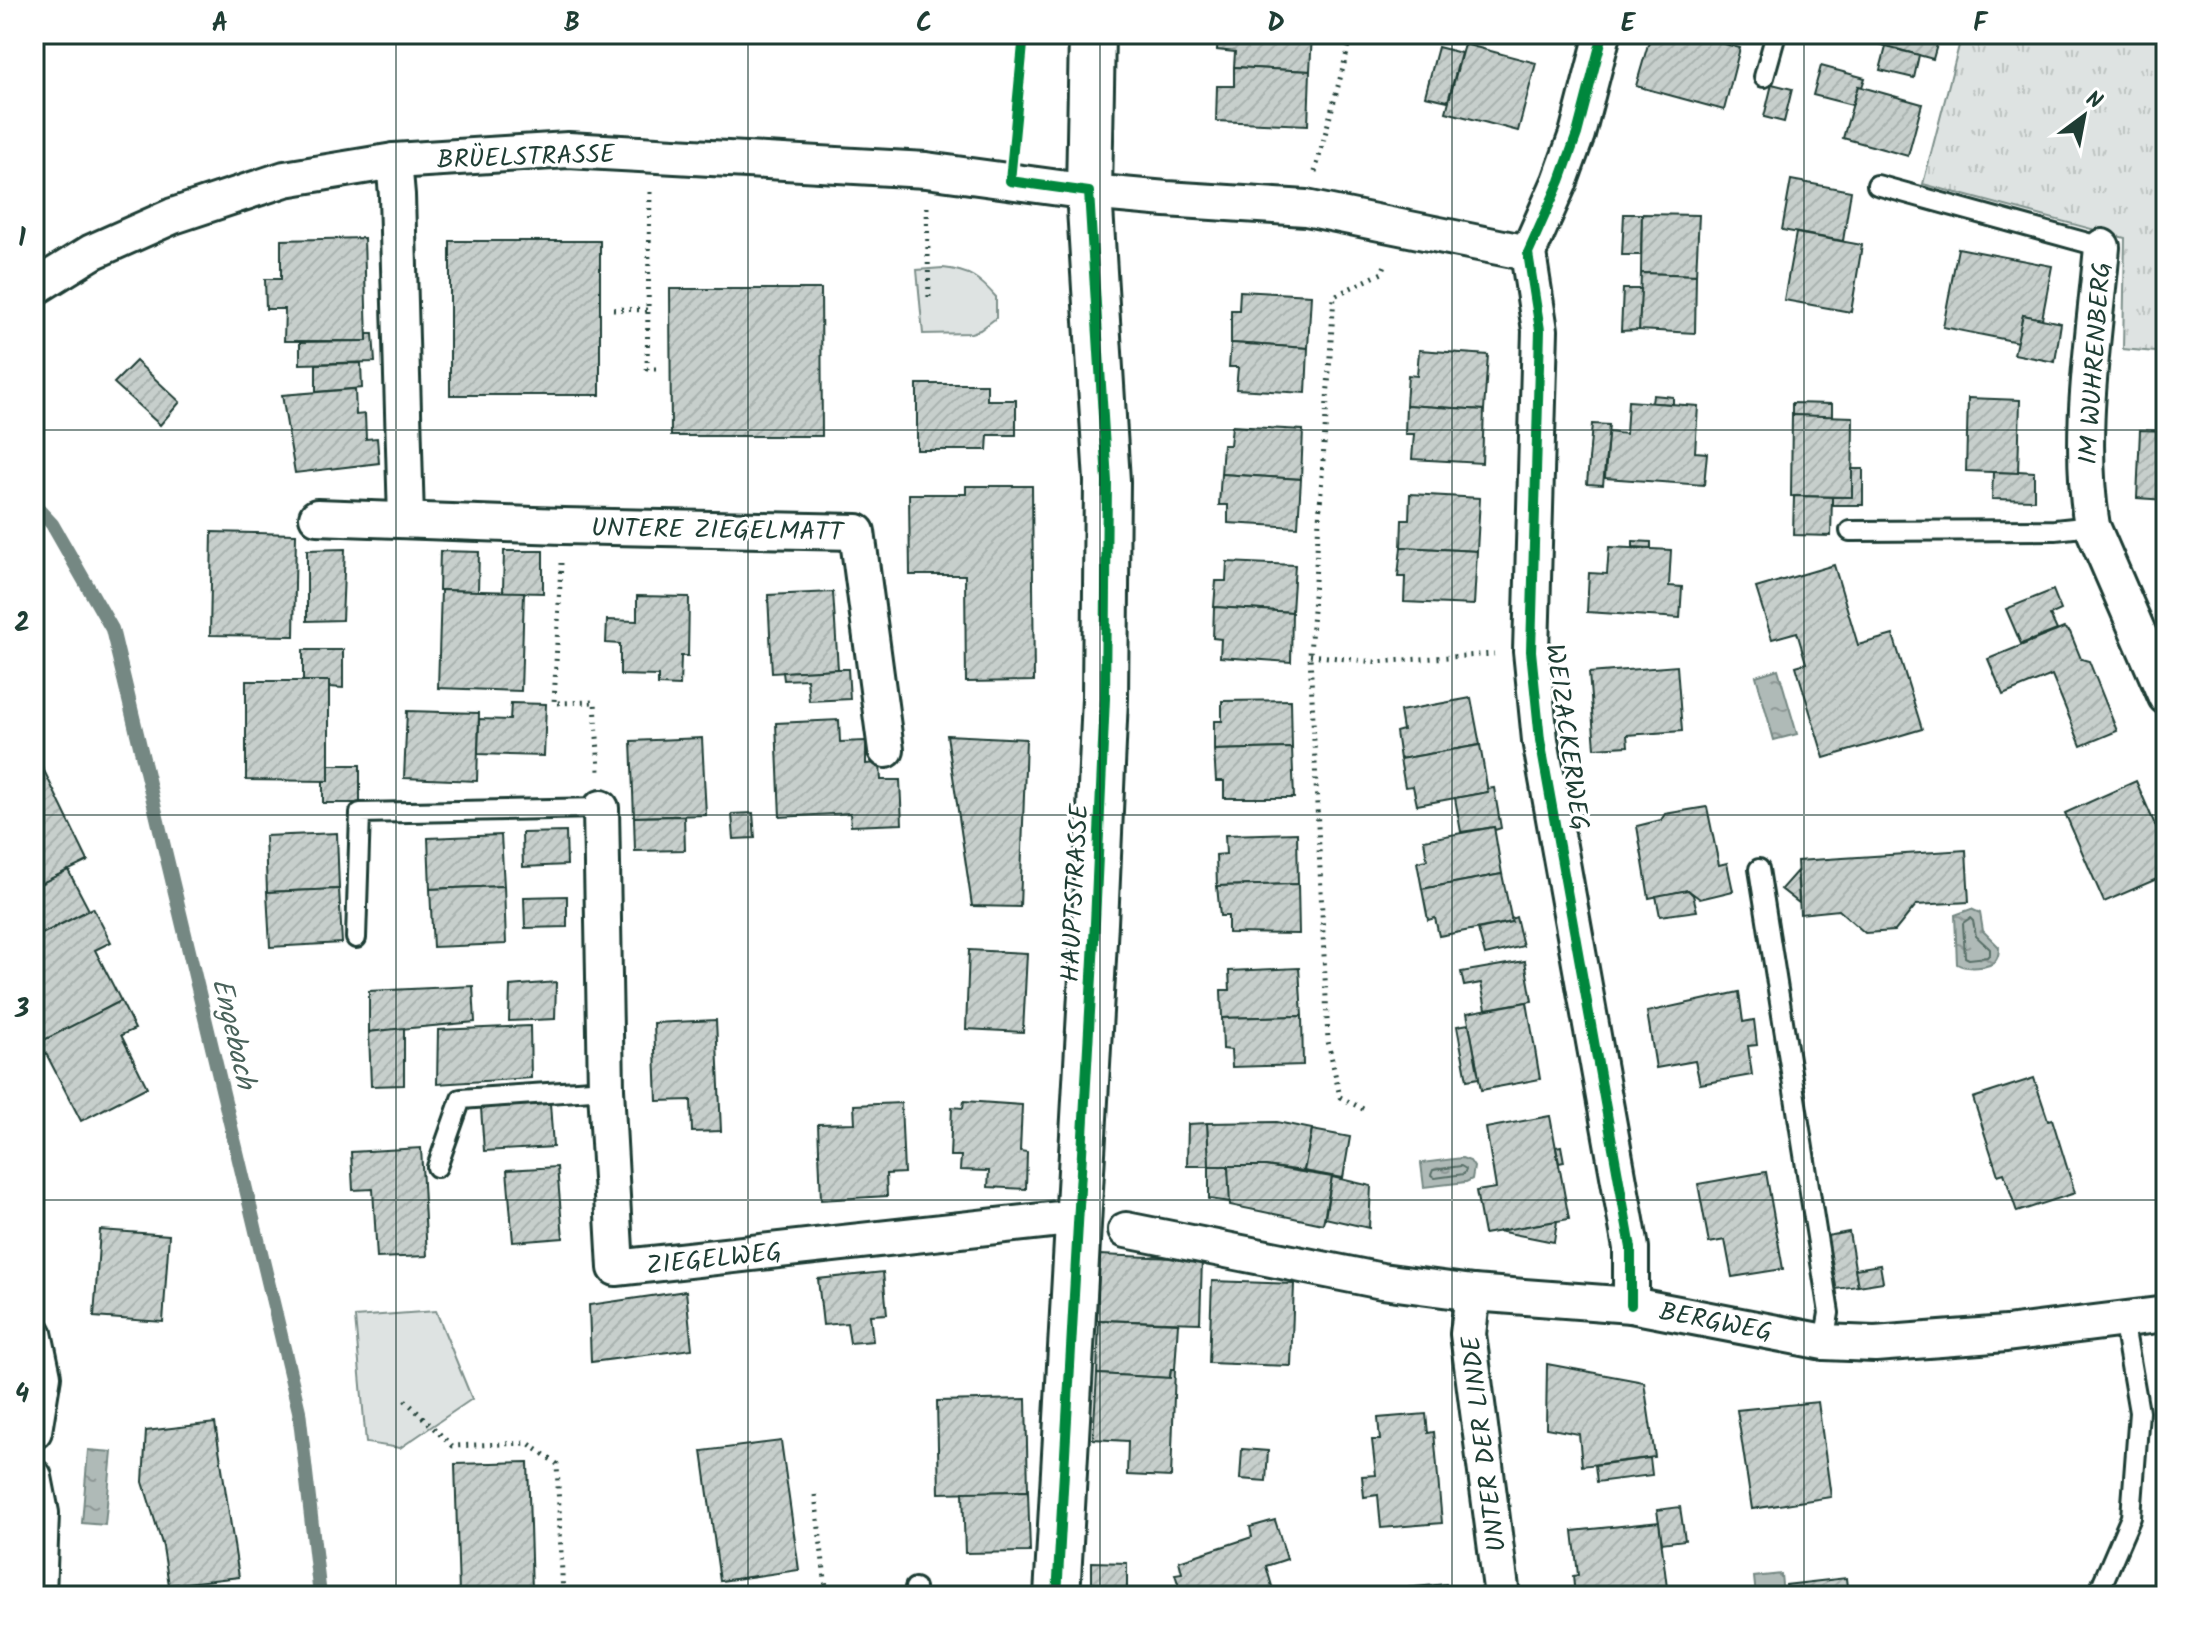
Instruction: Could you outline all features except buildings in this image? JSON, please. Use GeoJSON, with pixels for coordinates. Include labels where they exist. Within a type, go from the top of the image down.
{"type":"FeatureCollection","features":[{"type":"Feature","properties":{"kind":"main road","name":"HAUPTSTRASSE"},"geometry":{"type":"LineString","coordinates":[[1057,1596],[1095,923],[1106,651],[1107,481],[1089,192],[1092,34]]}},
{"type":"Feature","properties":{"kind":"street"},"geometry":{"type":"LineString","coordinates":[[1089,192],[1306,208],[1528,253],[1577,134],[1598,35]]}},
{"type":"Feature","properties":{"kind":"street","name":"BRÜELSTRASSE"},"geometry":{"type":"LineString","coordinates":[[34,288],[92,252],[173,216],[285,179],[394,161],[568,150],[926,170],[1089,192]]}},
{"type":"Feature","properties":{"kind":"street"},"geometry":{"type":"LineString","coordinates":[[394,161],[406,520]]}},
{"type":"Feature","properties":{"kind":"street","name":"IM WUHRENBERG"},"geometry":{"type":"LineString","coordinates":[[2102,247],[2085,434],[2087,496],[2092,526],[2166,697]]}},
{"type":"Feature","properties":{"kind":"street","name":"WEIZACKERWEG"},"geometry":{"type":"LineString","coordinates":[[1528,253],[1540,330],[1531,651],[1540,740],[1631,1248],[1631,1305]]}},
{"type":"Feature","properties":{"kind":"street","name":"UNTERE ZIEGELMATT"},"geometry":{"type":"LineString","coordinates":[[317,517],[857,532],[886,750]]}},
{"type":"Feature","properties":{"kind":"street","name":"ZIEGELWEG"},"geometry":{"type":"LineString","coordinates":[[601,808],[606,1089],[616,1268],[1078,1217]]}},
{"type":"Feature","properties":{"kind":"street","name":"BERGWEG"},"geometry":{"type":"LineString","coordinates":[[1126,1230],[1382,1281],[1473,1293],[1631,1305],[1824,1342],[1875,1344],[2006,1334],[2166,1314]]}},
{"type":"Feature","properties":{"kind":"street","name":"UNTER DER LINDE"},"geometry":{"type":"LineString","coordinates":[[1473,1293],[1468,1334],[1502,1596]]}},
{"type":"Feature","properties":{"kind":"street"},"geometry":{"type":"LineString","coordinates":[[34,1333],[43,1376],[34,1431]]}},
{"type":"Feature","properties":{"kind":"street"},"geometry":{"type":"LineString","coordinates":[[34,1477],[41,1513],[38,1596]]}},
{"type":"Feature","properties":{"kind":"lane"},"geometry":{"type":"LineString","coordinates":[[1764,77],[1776,34]]}},
{"type":"Feature","properties":{"kind":"lane","name":"IM WUHRENBERG"},"geometry":{"type":"LineString","coordinates":[[1877,185],[2102,247]]}},
{"type":"Feature","properties":{"kind":"lane"},"geometry":{"type":"LineString","coordinates":[[1850,531],[2055,530],[2092,526]]}},
{"type":"Feature","properties":{"kind":"lane"},"geometry":{"type":"LineString","coordinates":[[356,938],[360,813],[601,808]]}},
{"type":"Feature","properties":{"kind":"lane"},"geometry":{"type":"LineString","coordinates":[[1759,869],[1829,1313],[1824,1342]]}},
{"type":"Feature","properties":{"kind":"lane"},"geometry":{"type":"LineString","coordinates":[[437,1167],[461,1099],[606,1089]]}},
{"type":"Feature","properties":{"kind":"lane"},"geometry":{"type":"LineString","coordinates":[[2097,1596],[2131,1517],[2139,1412],[2123,1319]]}},
{"type":"Feature","properties":{"kind":"path"},"geometry":{"type":"LineString","coordinates":[[1324,131],[1352,34]]}},
{"type":"Feature","properties":{"kind":"path"},"geometry":{"type":"LineString","coordinates":[[651,155],[647,369],[661,369]]}},
{"type":"Feature","properties":{"kind":"path"},"geometry":{"type":"LineString","coordinates":[[926,170],[929,300]]}},
{"type":"Feature","properties":{"kind":"path"},"geometry":{"type":"LineString","coordinates":[[1363,1109],[1340,1097],[1328,1041],[1310,655],[1334,296],[1382,273]]}},
{"type":"Feature","properties":{"kind":"path"},"geometry":{"type":"LineString","coordinates":[[613,309],[648,310]]}},
{"type":"Feature","properties":{"kind":"path"},"geometry":{"type":"LineString","coordinates":[[563,526],[554,703],[595,702],[601,808]]}},
{"type":"Feature","properties":{"kind":"path"},"geometry":{"type":"LineString","coordinates":[[1310,655],[1375,662],[1531,651]]}},
{"type":"Feature","properties":{"kind":"path"},"geometry":{"type":"LineString","coordinates":[[405,1400],[452,1446],[528,1443],[557,1464],[563,1596]]}},
{"type":"Feature","properties":{"kind":"path"},"geometry":{"type":"LineString","coordinates":[[815,1495],[827,1596]]}},
{"type":"Feature","properties":{"kind":"green space"},"geometry":{"type":"Polygon","coordinates":[[[1962,34],[2166,34],[2166,353],[2123,349],[2125,238],[1923,184],[1962,34]]]}},
{"type":"Feature","properties":{"kind":"green space"},"geometry":{"type":"Polygon","coordinates":[[[943,268],[967,273],[984,285],[996,297],[996,318],[971,333],[923,334],[917,270],[943,268]]]}},
{"type":"Feature","properties":{"kind":"green space"},"geometry":{"type":"Polygon","coordinates":[[[436,1311],[472,1399],[400,1448],[366,1443],[355,1317],[436,1311]]]}},
{"type":"Feature","properties":{"kind":"water"},"geometry":{"type":"Polygon","coordinates":[[[1778,669],[1797,734],[1774,740],[1756,676],[1778,669]]]}},
{"type":"Feature","properties":{"kind":"water"},"geometry":{"type":"Polygon","coordinates":[[[1971,909],[1980,913],[1983,931],[1999,947],[1997,959],[1984,967],[1957,964],[1955,915],[1971,909]]]}},
{"type":"Feature","properties":{"kind":"water"},"geometry":{"type":"Polygon","coordinates":[[[1462,1158],[1474,1167],[1472,1179],[1424,1187],[1421,1163],[1462,1158]]]}},
{"type":"Feature","properties":{"kind":"water"},"geometry":{"type":"Polygon","coordinates":[[[88,1450],[112,1452],[105,1525],[82,1523],[88,1450]]]}},
{"type":"Feature","properties":{"kind":"water"},"geometry":{"type":"Polygon","coordinates":[[[1781,1574],[1783,1596],[1756,1596],[1754,1577],[1781,1574]]]}},
{"type":"Feature","properties":{"kind":"waterway","name":"Engebach"},"geometry":{"type":"LineString","coordinates":[[34,505],[52,524],[112,629],[299,1411],[320,1596]]}},
{"type":"Feature","properties":{"kind":"cycle path"},"geometry":{"type":"LineString","coordinates":[[1024,34],[1010,181],[1089,192],[1107,481],[1105,698],[1095,923],[1057,1596]]}},
{"type":"Feature","properties":{"kind":"cycle path"},"geometry":{"type":"LineString","coordinates":[[1603,34],[1577,134],[1528,253],[1540,330],[1531,651],[1540,740],[1631,1248],[1631,1305]]}}]}
